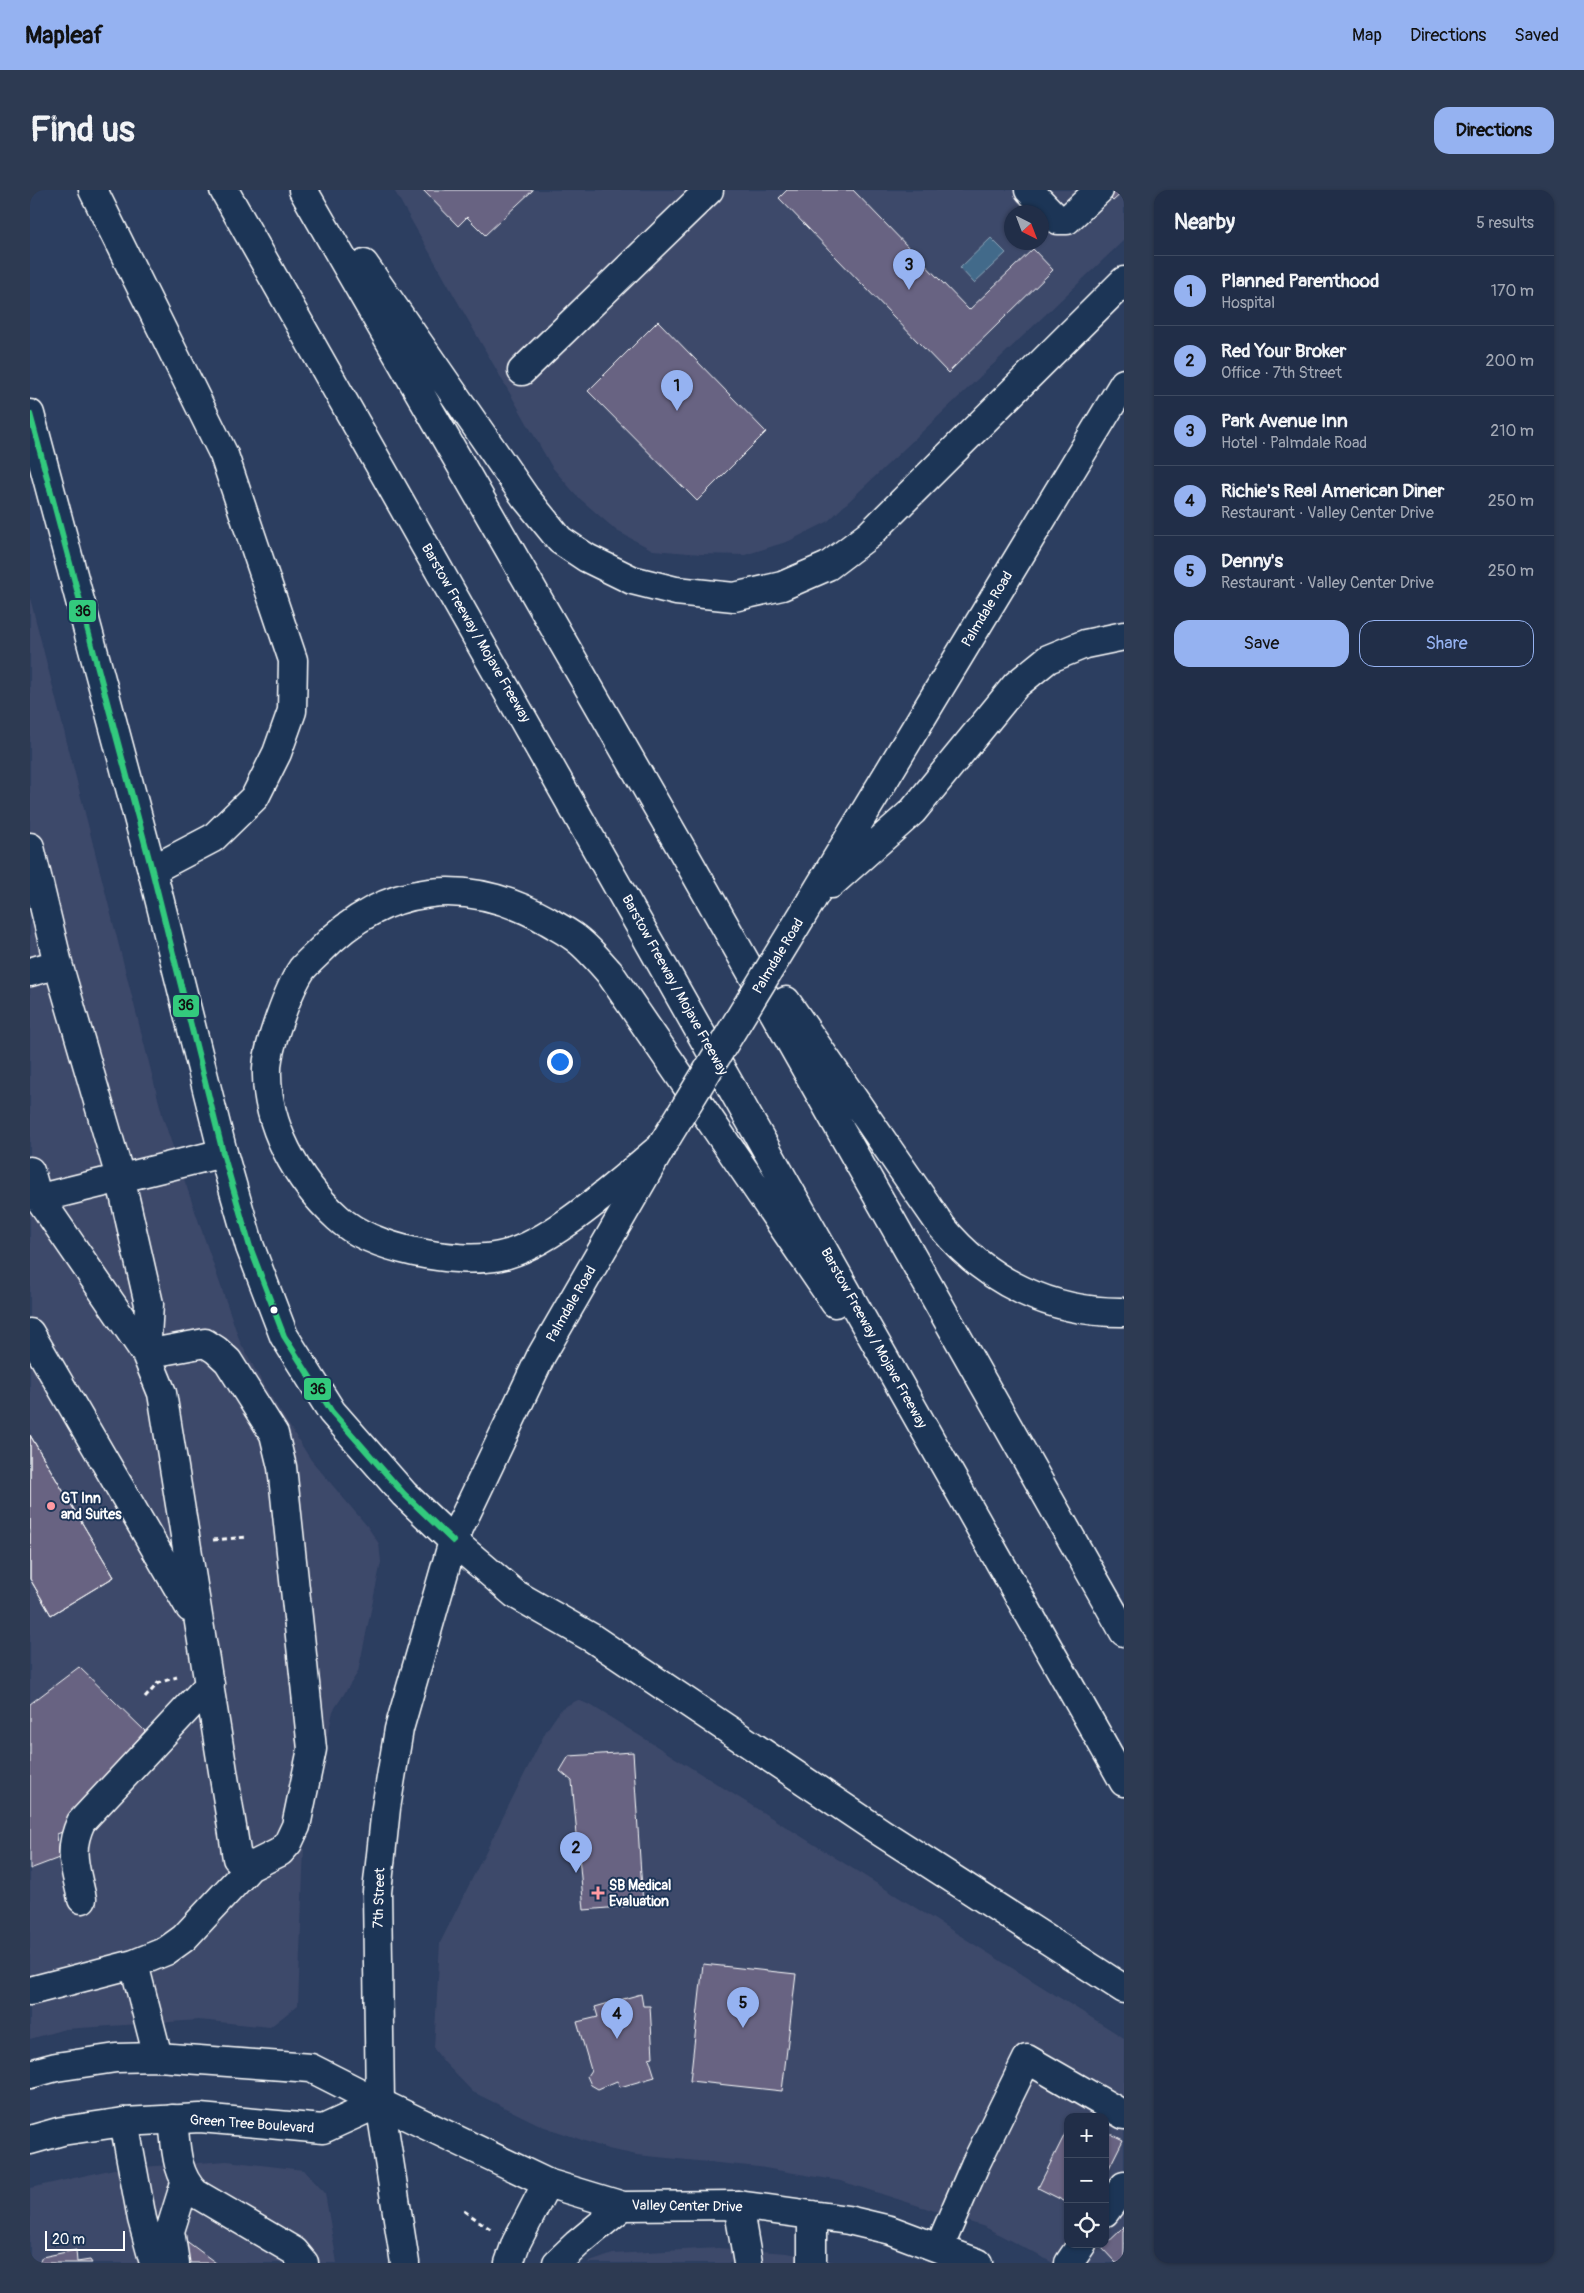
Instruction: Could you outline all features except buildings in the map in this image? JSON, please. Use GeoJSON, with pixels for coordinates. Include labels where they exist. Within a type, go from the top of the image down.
{"type":"FeatureCollection","features":[{"type":"Feature","properties":{"kind":"main road"},"geometry":{"type":"LineString","coordinates":[[93,190],[224,455],[293,660],[292,711],[277,753],[255,797],[213,838],[152,870]]}},
{"type":"Feature","properties":{"kind":"main road","name":"Barstow Freeway / Mojave Freeway"},"geometry":{"type":"LineString","coordinates":[[224,190],[1124,1782]]}},
{"type":"Feature","properties":{"kind":"main road"},"geometry":{"type":"LineString","coordinates":[[303,190],[685,855],[1124,1632]]}},
{"type":"Feature","properties":{"kind":"main road"},"geometry":{"type":"LineString","coordinates":[[314,190],[495,456],[560,540],[588,558],[632,580],[676,591],[734,597],[782,586],[828,566],[869,535],[1124,281]]}},
{"type":"Feature","properties":{"kind":"main road"},"geometry":{"type":"LineString","coordinates":[[522,371],[709,190]]}},
{"type":"Feature","properties":{"kind":"main road"},"geometry":{"type":"LineString","coordinates":[[1029,190],[1058,220],[1067,220],[1099,190]]}},
{"type":"Feature","properties":{"kind":"main road","name":"Palmdale Road"},"geometry":{"type":"LineString","coordinates":[[453,1541],[541,1356],[661,1147],[811,901],[1114,420],[1124,383]]}},
{"type":"Feature","properties":{"kind":"main road"},"geometry":{"type":"LineString","coordinates":[[30,414],[152,870],[223,1153],[250,1247],[284,1336],[332,1412],[404,1494],[453,1541],[514,1594],[592,1638],[882,1833],[1124,1989]]}},
{"type":"Feature","properties":{"kind":"main road"},"geometry":{"type":"LineString","coordinates":[[811,901],[914,811],[1016,685],[1048,659],[1086,644],[1124,636]]}},
{"type":"Feature","properties":{"kind":"main road"},"geometry":{"type":"LineString","coordinates":[[30,847],[58,964],[120,1177],[149,1304],[146,1354]]}},
{"type":"Feature","properties":{"kind":"main road"},"geometry":{"type":"LineString","coordinates":[[685,855],[882,1141],[956,1244],[988,1272],[1036,1297],[1090,1310],[1124,1312]]}},
{"type":"Feature","properties":{"kind":"main road"},"geometry":{"type":"LineString","coordinates":[[661,1147],[600,1198],[537,1242],[501,1256],[492,1257],[457,1259],[413,1252],[370,1237],[339,1220],[307,1184],[285,1150],[271,1103],[267,1067],[277,1024],[302,970],[339,931],[380,906],[425,892],[477,894],[522,906],[574,937],[609,972],[941,1458]]}},
{"type":"Feature","properties":{"kind":"main road"},"geometry":{"type":"LineString","coordinates":[[30,972],[58,964]]}},
{"type":"Feature","properties":{"kind":"main road"},"geometry":{"type":"LineString","coordinates":[[32,1187],[48,1196],[223,1153]]}},
{"type":"Feature","properties":{"kind":"main road"},"geometry":{"type":"LineString","coordinates":[[32,1187],[146,1354],[162,1393],[237,1858],[250,1867]]}},
{"type":"Feature","properties":{"kind":"main road"},"geometry":{"type":"LineString","coordinates":[[30,1333],[199,1623]]}},
{"type":"Feature","properties":{"kind":"main road"},"geometry":{"type":"LineString","coordinates":[[30,1991],[134,1964],[166,1951],[184,1938],[250,1867],[272,1857],[288,1842],[296,1826],[312,1749],[282,1467],[274,1434],[228,1361],[205,1343],[146,1354]]}},
{"type":"Feature","properties":{"kind":"main road","name":"7th Street"},"geometry":{"type":"LineString","coordinates":[[405,2263],[380,2103],[377,1892],[386,1808],[398,1729],[453,1541]]}},
{"type":"Feature","properties":{"kind":"main road"},"geometry":{"type":"LineString","coordinates":[[82,1899],[72,1850],[75,1835],[81,1822],[210,1684]]}},
{"type":"Feature","properties":{"kind":"main road"},"geometry":{"type":"LineString","coordinates":[[134,1964],[158,2057]]}},
{"type":"Feature","properties":{"kind":"main road"},"geometry":{"type":"LineString","coordinates":[[30,2074],[56,2067],[116,2058],[158,2057],[311,2068],[380,2103]]}},
{"type":"Feature","properties":{"kind":"main road"},"geometry":{"type":"LineString","coordinates":[[938,2248],[975,2165],[1027,2059],[1124,2115]]}},
{"type":"Feature","properties":{"kind":"main road","name":"Green Tree Boulevard"},"geometry":{"type":"LineString","coordinates":[[30,2140],[62,2131],[124,2122],[173,2119],[200,2118],[323,2129],[380,2103]]}},
{"type":"Feature","properties":{"kind":"main road","name":"Valley Center Drive"},"geometry":{"type":"LineString","coordinates":[[380,2103],[547,2182],[624,2206],[738,2206],[812,2215],[890,2230],[978,2263]]}},
{"type":"Feature","properties":{"kind":"main road"},"geometry":{"type":"LineString","coordinates":[[173,2119],[179,2169],[184,2183],[194,2193],[294,2251],[304,2263]]}},
{"type":"Feature","properties":{"kind":"main road"},"geometry":{"type":"LineString","coordinates":[[124,2122],[142,2219],[154,2263]]}},
{"type":"Feature","properties":{"kind":"main road"},"geometry":{"type":"LineString","coordinates":[[509,2263],[516,2243],[547,2182]]}},
{"type":"Feature","properties":{"kind":"main road"},"geometry":{"type":"LineString","coordinates":[[175,2263],[170,2231],[184,2183]]}},
{"type":"Feature","properties":{"kind":"main road"},"geometry":{"type":"LineString","coordinates":[[1109,2207],[1124,2186]]}},
{"type":"Feature","properties":{"kind":"main road"},"geometry":{"type":"LineString","coordinates":[[557,2263],[577,2244],[624,2206]]}},
{"type":"Feature","properties":{"kind":"main road"},"geometry":{"type":"LineString","coordinates":[[738,2206],[748,2263]]}},
{"type":"Feature","properties":{"kind":"main road"},"geometry":{"type":"LineString","coordinates":[[812,2215],[812,2263]]}},
{"type":"Feature","properties":{"kind":"main road"},"geometry":{"type":"LineString","coordinates":[[1069,2263],[1079,2248]]}},
{"type":"Feature","properties":{"kind":"path"},"geometry":{"type":"LineString","coordinates":[[225,1538],[247,1537]]}},
{"type":"Feature","properties":{"kind":"path"},"geometry":{"type":"LineString","coordinates":[[145,1698],[158,1683]]}},
{"type":"Feature","properties":{"kind":"path"},"geometry":{"type":"LineString","coordinates":[[464,2211],[498,2234]]}},
{"type":"Feature","properties":{"kind":"shaded area"},"geometry":{"type":"Polygon","coordinates":[[[394,190],[1124,190],[1124,240],[827,522],[789,541],[745,555],[653,550],[617,531],[578,497],[552,467],[394,190]]]}},
{"type":"Feature","properties":{"kind":"shaded area"},"geometry":{"type":"Polygon","coordinates":[[[991,238],[1006,253],[974,283],[960,268],[991,238]]]}},
{"type":"Feature","properties":{"kind":"shaded area"},"geometry":{"type":"Polygon","coordinates":[[[30,598],[163,1118],[240,1342],[266,1389],[311,1460],[367,1526],[379,1544],[381,1562],[358,1672],[333,1711],[304,1845],[298,2005],[270,2027],[199,2020],[65,2029],[30,2039],[30,598]]]}},
{"type":"Feature","properties":{"kind":"shaded area"},"geometry":{"type":"Polygon","coordinates":[[[578,1700],[592,1706],[1124,2038],[1124,2263],[1053,2263],[985,2227],[841,2181],[759,2167],[637,2155],[608,2149],[542,2126],[473,2092],[434,2049],[440,1943],[546,1731],[562,1708],[578,1700]]]}},
{"type":"Feature","properties":{"kind":"shaded area"},"geometry":{"type":"Polygon","coordinates":[[[227,2161],[303,2170],[325,2193],[337,2263],[30,2263],[30,2188],[114,2169],[227,2161]]]}},
{"type":"Feature","properties":{"kind":"shaded area"},"geometry":{"type":"Polygon","coordinates":[[[718,2248],[787,2253],[841,2263],[587,2263],[613,2254],[718,2248]]]}},
{"type":"Feature","properties":{"kind":"transit line","name":"36"},"geometry":{"type":"LineString","coordinates":[[30,414],[152,870],[223,1153],[250,1247],[284,1336],[332,1412],[404,1494],[453,1541]]}},
{"type":"Feature","properties":{"kind":"place","name":"Park Avenue Inn"},"geometry":{"type":"Point","coordinates":[909,290]}},
{"type":"Feature","properties":{"kind":"place","name":"Planned Parenthood"},"geometry":{"type":"Point","coordinates":[677,411]}},
{"type":"Feature","properties":{"kind":"place","name":"GT Inn and Suites"},"geometry":{"type":"Point","coordinates":[51,1506]}},
{"type":"Feature","properties":{"kind":"place","name":"Red Your Broker"},"geometry":{"type":"Point","coordinates":[576,1873]}},
{"type":"Feature","properties":{"kind":"place","name":"SB Medical Evaluation"},"geometry":{"type":"Point","coordinates":[598,1893]}},
{"type":"Feature","properties":{"kind":"place","name":"Denny's"},"geometry":{"type":"Point","coordinates":[743,2028]}},
{"type":"Feature","properties":{"kind":"place","name":"Richie's Real American Diner"},"geometry":{"type":"Point","coordinates":[617,2039]}}]}
